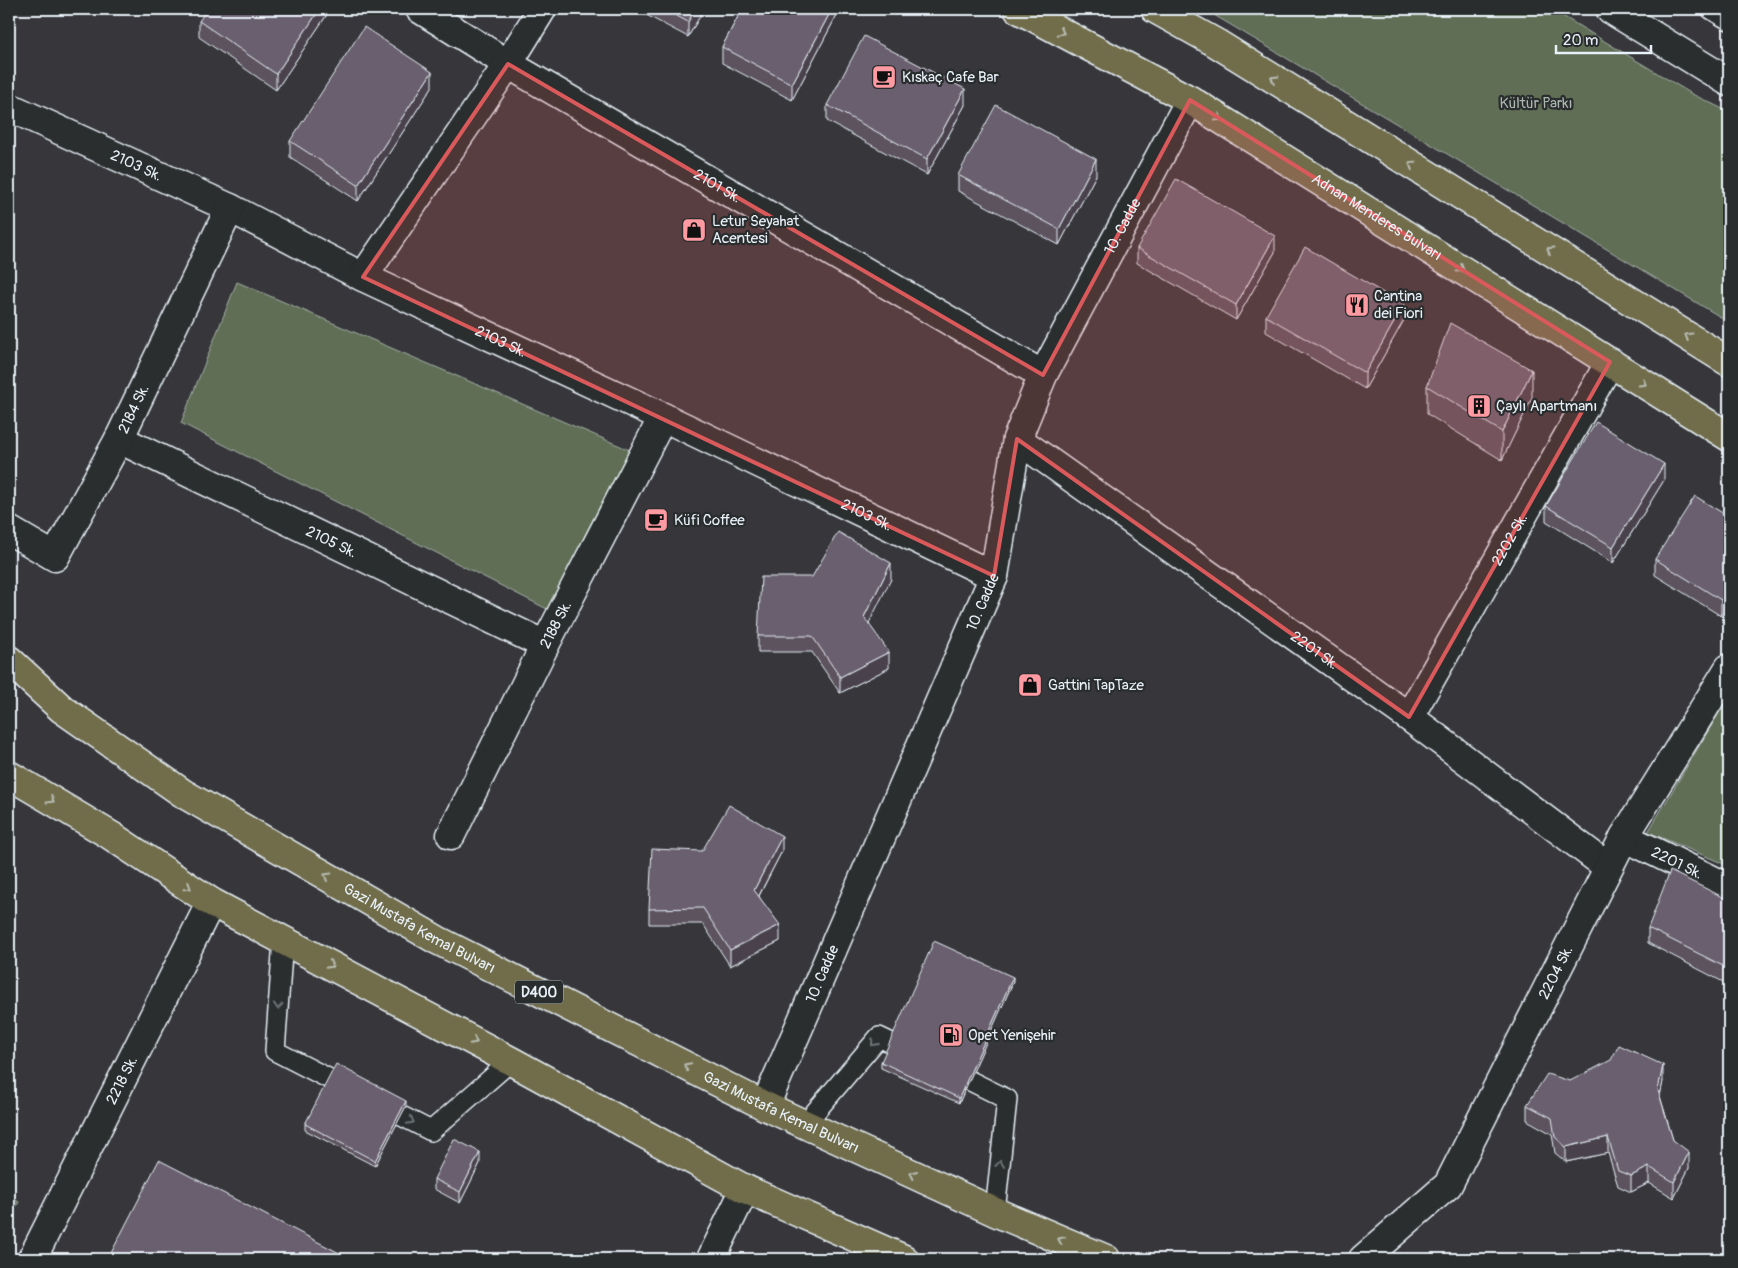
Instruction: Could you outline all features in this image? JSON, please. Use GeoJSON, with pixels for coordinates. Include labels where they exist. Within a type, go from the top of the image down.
{"type":"FeatureCollection","features":[{"type":"Feature","properties":{"kind":"main road","name":"Adnan Menderes Bulvarı"},"geometry":{"type":"LineString","coordinates":[[1018,9],[1190,100],[1729,437]]}},
{"type":"Feature","properties":{"kind":"main road"},"geometry":{"type":"LineString","coordinates":[[1155,9],[1216,43],[1729,362]]}},
{"type":"Feature","properties":{"kind":"main road","name":"Gazi Mustafa Kemal Bulvarı"},"geometry":{"type":"LineString","coordinates":[[9,660],[62,709],[184,794],[437,940],[765,1106],[995,1212],[1106,1259]]}},
{"type":"Feature","properties":{"kind":"main road"},"geometry":{"type":"LineString","coordinates":[[9,775],[110,836],[211,902],[511,1061],[745,1189],[904,1259]]}},
{"type":"Feature","properties":{"kind":"street","name":"2101 Sk."},"geometry":{"type":"LineString","coordinates":[[420,9],[508,64],[1043,375]]}},
{"type":"Feature","properties":{"kind":"street"},"geometry":{"type":"LineString","coordinates":[[363,277],[508,64],[542,9]]}},
{"type":"Feature","properties":{"kind":"street"},"geometry":{"type":"LineString","coordinates":[[1610,9],[1729,82]]}},
{"type":"Feature","properties":{"kind":"street","name":"10. Cadde"},"geometry":{"type":"LineString","coordinates":[[765,1106],[994,576],[1017,439],[1043,375],[1190,100]]}},
{"type":"Feature","properties":{"kind":"street","name":"2103 Sk."},"geometry":{"type":"LineString","coordinates":[[9,106],[230,208],[363,277],[663,417],[994,576]]}},
{"type":"Feature","properties":{"kind":"street","name":"2184 Sk."},"geometry":{"type":"LineString","coordinates":[[9,530],[55,557],[119,439],[230,208]]}},
{"type":"Feature","properties":{"kind":"street","name":"2202 Sk."},"geometry":{"type":"LineString","coordinates":[[1409,717],[1610,362]]}},
{"type":"Feature","properties":{"kind":"street","name":"2188 Sk."},"geometry":{"type":"LineString","coordinates":[[452,834],[545,645],[663,417]]}},
{"type":"Feature","properties":{"kind":"street","name":"2105 Sk."},"geometry":{"type":"LineString","coordinates":[[119,439],[545,645]]}},
{"type":"Feature","properties":{"kind":"street","name":"2201 Sk."},"geometry":{"type":"LineString","coordinates":[[1017,439],[1409,717],[1608,867]]}},
{"type":"Feature","properties":{"kind":"street","name":"2204 Sk."},"geometry":{"type":"LineString","coordinates":[[1363,1259],[1448,1185],[1624,837],[1729,668]]}},
{"type":"Feature","properties":{"kind":"street","name":"2201 Sk."},"geometry":{"type":"LineString","coordinates":[[1624,837],[1729,888]]}},
{"type":"Feature","properties":{"kind":"street","name":"2218 Sk."},"geometry":{"type":"LineString","coordinates":[[32,1259],[211,902]]}},
{"type":"Feature","properties":{"kind":"street"},"geometry":{"type":"LineString","coordinates":[[711,1259],[745,1189]]}},
{"type":"Feature","properties":{"kind":"lane"},"geometry":{"type":"LineString","coordinates":[[1711,9],[1729,20]]}},
{"type":"Feature","properties":{"kind":"lane"},"geometry":{"type":"LineString","coordinates":[[283,940],[275,1051],[432,1131],[511,1061]]}},
{"type":"Feature","properties":{"kind":"lane"},"geometry":{"type":"LineString","coordinates":[[805,1124],[879,1037],[1006,1098],[995,1212]]}},
{"type":"Feature","properties":{"kind":"highlighted area"},"geometry":{"type":"Polygon","coordinates":[[[508,64],[1043,375],[1190,100],[1610,362],[1409,717],[1017,439],[994,576],[363,277],[508,64]]]}},
{"type":"Feature","properties":{"kind":"green space","name":"Kültür Parkı"},"geometry":{"type":"Polygon","coordinates":[[[1204,9],[1551,9],[1692,94],[1729,112],[1729,322],[1204,9]]]}},
{"type":"Feature","properties":{"kind":"green space"},"geometry":{"type":"Polygon","coordinates":[[[237,282],[632,451],[549,610],[181,423],[237,282]]]}},
{"type":"Feature","properties":{"kind":"green space"},"geometry":{"type":"Polygon","coordinates":[[[1729,696],[1729,866],[1648,832],[1729,696]]]}},
{"type":"Feature","properties":{"kind":"green space"},"geometry":{"type":"Polygon","coordinates":[[[9,1196],[19,1202],[9,1220],[9,1196]]]}},
{"type":"Feature","properties":{"kind":"building"},"geometry":{"type":"Polygon","coordinates":[[[207,9],[320,9],[276,74],[199,21],[207,9]]]}},
{"type":"Feature","properties":{"kind":"building"},"geometry":{"type":"Polygon","coordinates":[[[664,9],[695,9],[688,22],[664,9]]]}},
{"type":"Feature","properties":{"kind":"building"},"geometry":{"type":"Polygon","coordinates":[[[742,9],[832,9],[792,84],[722,47],[742,9]]]}},
{"type":"Feature","properties":{"kind":"building"},"geometry":{"type":"Polygon","coordinates":[[[364,27],[432,72],[358,185],[290,141],[364,27]]]}},
{"type":"Feature","properties":{"kind":"building"},"geometry":{"type":"Polygon","coordinates":[[[864,36],[965,89],[927,159],[827,105],[864,36]]]}},
{"type":"Feature","properties":{"kind":"building"},"geometry":{"type":"Polygon","coordinates":[[[996,105],[1096,159],[1059,229],[958,175],[996,105]]]}},
{"type":"Feature","properties":{"kind":"building"},"geometry":{"type":"Polygon","coordinates":[[[1176,179],[1275,236],[1236,305],[1137,248],[1176,179]]]}},
{"type":"Feature","properties":{"kind":"building"},"geometry":{"type":"Polygon","coordinates":[[[1305,247],[1404,305],[1365,373],[1266,316],[1305,247]]]}},
{"type":"Feature","properties":{"kind":"building"},"geometry":{"type":"Polygon","coordinates":[[[1450,323],[1532,370],[1502,432],[1427,386],[1450,323]]]}},
{"type":"Feature","properties":{"kind":"building"},"geometry":{"type":"Polygon","coordinates":[[[1596,422],[1664,464],[1613,547],[1546,506],[1596,422]]]}},
{"type":"Feature","properties":{"kind":"building"},"geometry":{"type":"Polygon","coordinates":[[[1695,496],[1729,517],[1729,588],[1721,600],[1655,559],[1695,496]]]}},
{"type":"Feature","properties":{"kind":"building"},"geometry":{"type":"Polygon","coordinates":[[[838,532],[891,563],[864,617],[889,652],[840,677],[812,636],[758,636],[761,577],[812,577],[838,532]]]}},
{"type":"Feature","properties":{"kind":"building"},"geometry":{"type":"Polygon","coordinates":[[[729,805],[782,836],[754,890],[780,925],[730,950],[703,908],[649,909],[652,849],[702,851],[729,805]]]}},
{"type":"Feature","properties":{"kind":"building"},"geometry":{"type":"Polygon","coordinates":[[[1670,871],[1729,900],[1729,969],[1648,928],[1670,871]]]}},
{"type":"Feature","properties":{"kind":"building"},"geometry":{"type":"Polygon","coordinates":[[[934,941],[1013,977],[959,1098],[881,1062],[934,941]]]}},
{"type":"Feature","properties":{"kind":"building"},"geometry":{"type":"Polygon","coordinates":[[[1619,1045],[1663,1065],[1658,1090],[1673,1140],[1689,1152],[1674,1182],[1649,1167],[1631,1176],[1618,1171],[1608,1137],[1566,1147],[1555,1137],[1552,1118],[1527,1105],[1547,1074],[1570,1081],[1611,1060],[1619,1045]]]}},
{"type":"Feature","properties":{"kind":"building"},"geometry":{"type":"Polygon","coordinates":[[[336,1064],[406,1101],[375,1161],[305,1124],[336,1064]]]}},
{"type":"Feature","properties":{"kind":"building"},"geometry":{"type":"Polygon","coordinates":[[[454,1139],[480,1152],[460,1192],[434,1179],[454,1139]]]}},
{"type":"Feature","properties":{"kind":"building"},"geometry":{"type":"Polygon","coordinates":[[[159,1160],[351,1259],[108,1259],[159,1160]]]}},
{"type":"Feature","properties":{"kind":"place","name":"Kıskaç Cafe Bar"},"geometry":{"type":"Point","coordinates":[884,77]}},
{"type":"Feature","properties":{"kind":"place","name":"Letur Seyahat Acentesi"},"geometry":{"type":"Point","coordinates":[694,230]}},
{"type":"Feature","properties":{"kind":"place","name":"Cantina dei Fiori"},"geometry":{"type":"Point","coordinates":[1357,305]}},
{"type":"Feature","properties":{"kind":"place","name":"Çaylı Apartmanı"},"geometry":{"type":"Point","coordinates":[1479,406]}},
{"type":"Feature","properties":{"kind":"place","name":"Küfi Coffee"},"geometry":{"type":"Point","coordinates":[656,520]}},
{"type":"Feature","properties":{"kind":"place","name":"Gattini TapTaze"},"geometry":{"type":"Point","coordinates":[1030,685]}},
{"type":"Feature","properties":{"kind":"place","name":"Opet Yenişehir"},"geometry":{"type":"Point","coordinates":[951,1035]}}]}
